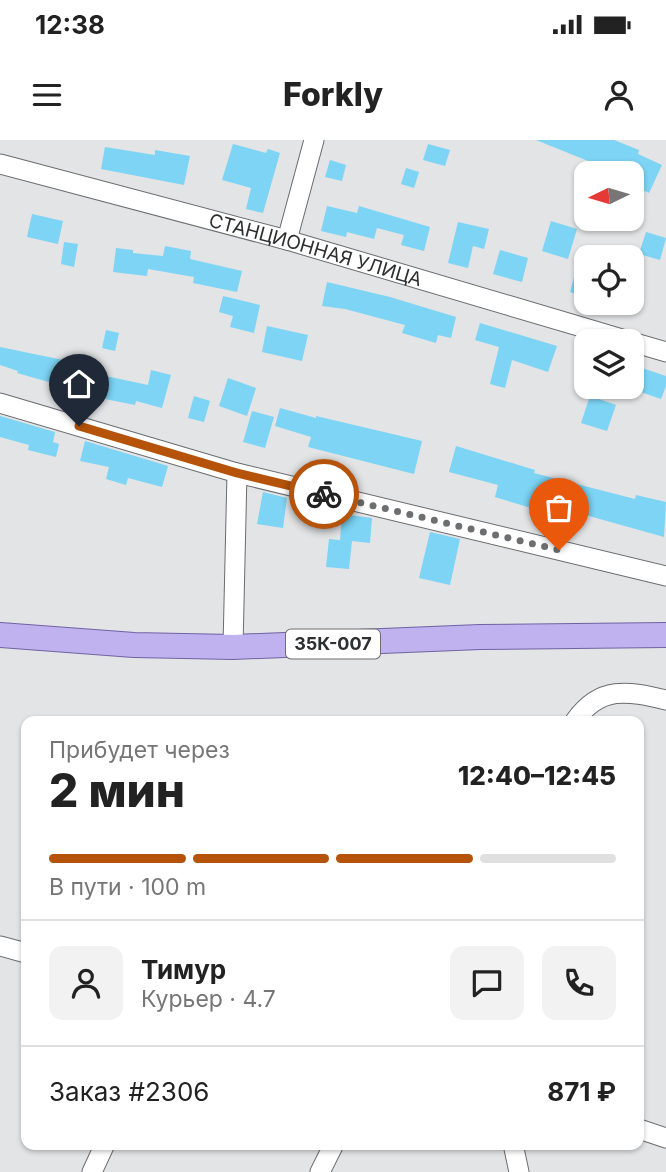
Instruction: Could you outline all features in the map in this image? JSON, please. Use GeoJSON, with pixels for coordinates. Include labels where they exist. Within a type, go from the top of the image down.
{"type":"FeatureCollection","features":[{"type":"Feature","properties":{"kind":"main road","name":"35К-007"},"geometry":{"type":"LineString","coordinates":[[0,635],[134,645],[233,647],[480,636],[666,635]]}},
{"type":"Feature","properties":{"kind":"street"},"geometry":{"type":"LineString","coordinates":[[287,240],[314,140]]}},
{"type":"Feature","properties":{"kind":"street","name":"СТАНЦИОННАЯ УЛИЦА"},"geometry":{"type":"LineString","coordinates":[[0,164],[287,240],[586,329]]}},
{"type":"Feature","properties":{"kind":"street","name":"СТАНЦИОННАЯ УЛИЦА"},"geometry":{"type":"LineString","coordinates":[[644,346],[666,352]]}},
{"type":"Feature","properties":{"kind":"street"},"geometry":{"type":"LineString","coordinates":[[0,403],[237,473],[666,576]]}},
{"type":"Feature","properties":{"kind":"street"},"geometry":{"type":"LineString","coordinates":[[233,647],[237,473]]}},
{"type":"Feature","properties":{"kind":"street"},"geometry":{"type":"LineString","coordinates":[[578,716],[584,708],[599,697],[637,693],[666,700]]}},
{"type":"Feature","properties":{"kind":"street"},"geometry":{"type":"LineString","coordinates":[[1,948],[21,952]]}},
{"type":"Feature","properties":{"kind":"street"},"geometry":{"type":"LineString","coordinates":[[644,1131],[666,1138]]}},
{"type":"Feature","properties":{"kind":"street"},"geometry":{"type":"LineString","coordinates":[[92,1172],[102,1150]]}},
{"type":"Feature","properties":{"kind":"street"},"geometry":{"type":"LineString","coordinates":[[320,1172],[331,1150]]}},
{"type":"Feature","properties":{"kind":"street"},"geometry":{"type":"LineString","coordinates":[[514,1150],[519,1172]]}},
{"type":"Feature","properties":{"kind":"building"},"geometry":{"type":"Polygon","coordinates":[[[536,140],[614,140],[639,150],[638,154],[662,165],[649,193],[644,190],[644,161],[588,161],[536,140]]]}},
{"type":"Feature","properties":{"kind":"building"},"geometry":{"type":"Polygon","coordinates":[[[233,144],[266,153],[268,149],[280,153],[263,213],[246,209],[251,188],[222,180],[233,144]]]}},
{"type":"Feature","properties":{"kind":"building"},"geometry":{"type":"Polygon","coordinates":[[[428,144],[450,150],[445,166],[423,160],[428,144]]]}},
{"type":"Feature","properties":{"kind":"building"},"geometry":{"type":"Polygon","coordinates":[[[105,147],[155,155],[155,150],[190,156],[184,185],[101,169],[105,147]]]}},
{"type":"Feature","properties":{"kind":"building"},"geometry":{"type":"Polygon","coordinates":[[[330,160],[346,165],[342,181],[325,177],[330,160]]]}},
{"type":"Feature","properties":{"kind":"building"},"geometry":{"type":"Polygon","coordinates":[[[406,168],[419,172],[414,188],[401,184],[406,168]]]}},
{"type":"Feature","properties":{"kind":"building"},"geometry":{"type":"Polygon","coordinates":[[[327,206],[357,213],[359,206],[430,227],[424,251],[401,245],[404,235],[377,228],[374,239],[347,232],[346,237],[321,231],[327,206]]]}},
{"type":"Feature","properties":{"kind":"building"},"geometry":{"type":"Polygon","coordinates":[[[32,214],[63,221],[58,244],[27,237],[32,214]]]}},
{"type":"Feature","properties":{"kind":"building"},"geometry":{"type":"Polygon","coordinates":[[[551,221],[576,231],[568,259],[542,251],[551,221]]]}},
{"type":"Feature","properties":{"kind":"building"},"geometry":{"type":"Polygon","coordinates":[[[458,222],[489,229],[484,249],[473,246],[468,268],[448,263],[458,222]]]}},
{"type":"Feature","properties":{"kind":"building"},"geometry":{"type":"Polygon","coordinates":[[[646,232],[666,238],[660,260],[644,255],[642,245],[646,232]]]}},
{"type":"Feature","properties":{"kind":"building"},"geometry":{"type":"Polygon","coordinates":[[[64,242],[78,244],[74,267],[61,264],[64,242]]]}},
{"type":"Feature","properties":{"kind":"building"},"geometry":{"type":"Polygon","coordinates":[[[165,246],[191,251],[190,259],[242,271],[237,292],[193,283],[194,277],[148,269],[147,276],[113,272],[116,248],[163,256],[165,246]]]}},
{"type":"Feature","properties":{"kind":"building"},"geometry":{"type":"Polygon","coordinates":[[[500,250],[528,258],[522,282],[493,274],[500,250]]]}},
{"type":"Feature","properties":{"kind":"building"},"geometry":{"type":"Polygon","coordinates":[[[574,277],[574,293],[570,292],[574,277]]]}},
{"type":"Feature","properties":{"kind":"building"},"geometry":{"type":"Polygon","coordinates":[[[327,282],[456,317],[451,338],[438,335],[436,343],[402,333],[405,325],[345,309],[322,306],[327,282]]]}},
{"type":"Feature","properties":{"kind":"building"},"geometry":{"type":"Polygon","coordinates":[[[223,296],[260,305],[254,333],[230,327],[233,316],[219,312],[223,296]]]}},
{"type":"Feature","properties":{"kind":"building"},"geometry":{"type":"Polygon","coordinates":[[[480,323],[557,346],[548,372],[512,360],[505,388],[490,384],[499,347],[475,340],[480,323]]]}},
{"type":"Feature","properties":{"kind":"building"},"geometry":{"type":"Polygon","coordinates":[[[267,326],[308,335],[302,361],[262,352],[267,326]]]}},
{"type":"Feature","properties":{"kind":"building"},"geometry":{"type":"Polygon","coordinates":[[[106,330],[119,333],[115,351],[102,348],[106,330]]]}},
{"type":"Feature","properties":{"kind":"building"},"geometry":{"type":"Polygon","coordinates":[[[0,347],[63,360],[56,384],[17,373],[18,371],[0,365],[0,347]]]}},
{"type":"Feature","properties":{"kind":"building"},"geometry":{"type":"Polygon","coordinates":[[[644,369],[666,376],[666,386],[661,399],[644,393],[644,369]]]}},
{"type":"Feature","properties":{"kind":"building"},"geometry":{"type":"Polygon","coordinates":[[[151,370],[171,375],[162,408],[136,401],[135,405],[90,396],[96,374],[148,385],[151,370]]]}},
{"type":"Feature","properties":{"kind":"building"},"geometry":{"type":"Polygon","coordinates":[[[228,378],[256,388],[247,416],[219,406],[228,378]]]}},
{"type":"Feature","properties":{"kind":"building"},"geometry":{"type":"Polygon","coordinates":[[[194,396],[210,401],[204,422],[188,418],[194,396]]]}},
{"type":"Feature","properties":{"kind":"building"},"geometry":{"type":"Polygon","coordinates":[[[589,399],[616,405],[607,431],[581,423],[589,399]]]}},
{"type":"Feature","properties":{"kind":"building"},"geometry":{"type":"Polygon","coordinates":[[[280,408],[422,441],[414,474],[308,447],[311,437],[275,426],[280,408]]]}},
{"type":"Feature","properties":{"kind":"building"},"geometry":{"type":"Polygon","coordinates":[[[252,411],[274,417],[265,448],[243,442],[252,411]]]}},
{"type":"Feature","properties":{"kind":"building"},"geometry":{"type":"Polygon","coordinates":[[[0,416],[55,432],[53,442],[59,444],[56,457],[28,450],[29,445],[0,437],[0,416]]]}},
{"type":"Feature","properties":{"kind":"building"},"geometry":{"type":"Polygon","coordinates":[[[85,441],[168,466],[162,487],[128,478],[126,485],[106,479],[109,467],[80,461],[85,441]]]}},
{"type":"Feature","properties":{"kind":"building"},"geometry":{"type":"Polygon","coordinates":[[[456,446],[535,470],[534,473],[635,499],[636,495],[666,502],[664,537],[575,512],[572,526],[543,519],[544,512],[495,497],[498,485],[449,472],[456,446]]]}},
{"type":"Feature","properties":{"kind":"building"},"geometry":{"type":"Polygon","coordinates":[[[263,492],[287,498],[283,528],[257,524],[263,492]]]}},
{"type":"Feature","properties":{"kind":"building"},"geometry":{"type":"Polygon","coordinates":[[[342,514],[372,518],[370,543],[352,541],[349,569],[326,567],[329,539],[348,541],[340,540],[342,514]]]}},
{"type":"Feature","properties":{"kind":"building"},"geometry":{"type":"Polygon","coordinates":[[[430,532],[460,539],[450,585],[419,578],[430,532]]]}},
{"type":"Feature","properties":{"kind":"way so far"},"geometry":{"type":"LineString","coordinates":[[324,494],[559,550]]}},
{"type":"Feature","properties":{"kind":"route"},"geometry":{"type":"LineString","coordinates":[[79,426],[237,473],[324,494]]}}]}
